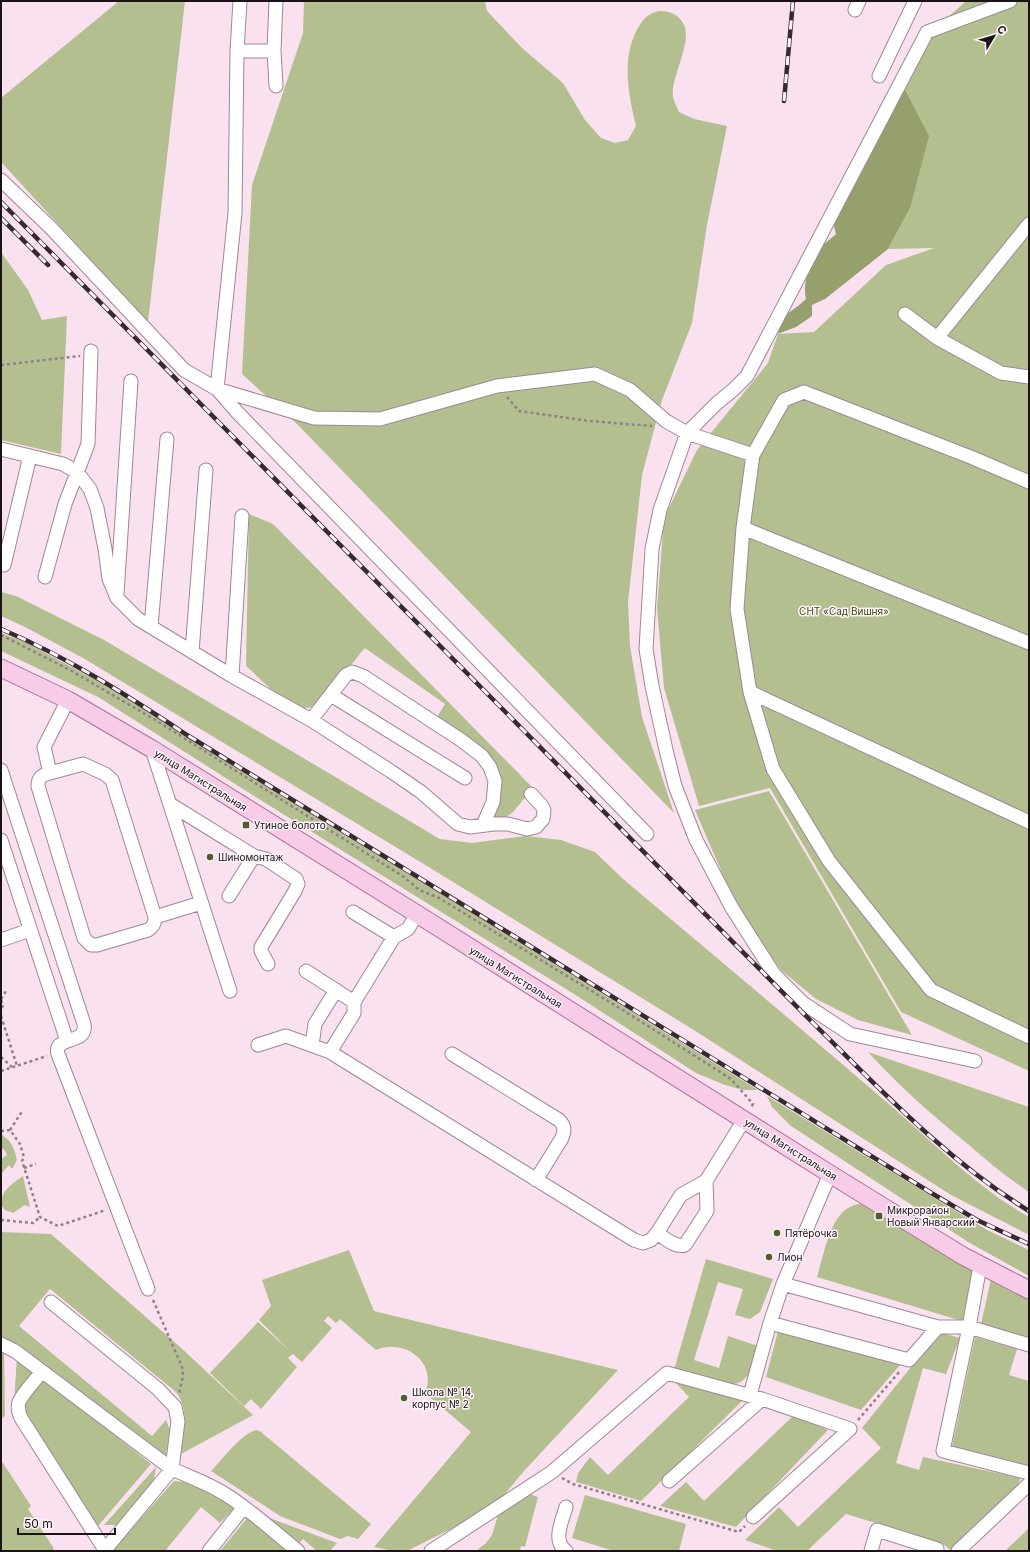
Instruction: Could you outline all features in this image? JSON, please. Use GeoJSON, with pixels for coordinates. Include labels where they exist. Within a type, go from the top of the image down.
{"type":"FeatureCollection","features":[{"type":"Feature","properties":{"kind":"main road","name":"улица Магистральная"},"geometry":{"type":"LineString","coordinates":[[1,668],[68,700],[152,749],[830,1174],[980,1266],[1029,1290]]}},
{"type":"Feature","properties":{"kind":"street"},"geometry":{"type":"LineString","coordinates":[[240,1],[237,51],[235,213],[217,389],[242,418],[647,834]]}},
{"type":"Feature","properties":{"kind":"street"},"geometry":{"type":"LineString","coordinates":[[276,1],[274,51],[276,86]]}},
{"type":"Feature","properties":{"kind":"street"},"geometry":{"type":"LineString","coordinates":[[879,76],[915,1]]}},
{"type":"Feature","properties":{"kind":"street"},"geometry":{"type":"LineString","coordinates":[[975,1061],[850,1034],[803,1003],[774,974],[732,908],[696,840],[675,786],[652,686],[646,649],[652,550],[660,510],[687,433],[747,376],[927,32],[1010,1]]}},
{"type":"Feature","properties":{"kind":"street"},"geometry":{"type":"LineString","coordinates":[[237,51],[274,51]]}},
{"type":"Feature","properties":{"kind":"street"},"geometry":{"type":"LineString","coordinates":[[1,180],[52,229],[184,370],[217,389],[314,418],[380,419],[497,386],[595,374],[630,390],[666,421],[687,433],[753,455]]}},
{"type":"Feature","properties":{"kind":"street"},"geometry":{"type":"LineString","coordinates":[[937,338],[1029,224]]}},
{"type":"Feature","properties":{"kind":"street"},"geometry":{"type":"LineString","coordinates":[[904,314],[937,338],[1001,373],[1029,377]]}},
{"type":"Feature","properties":{"kind":"street"},"geometry":{"type":"LineString","coordinates":[[45,577],[65,504],[88,444],[88,353]]}},
{"type":"Feature","properties":{"kind":"street"},"geometry":{"type":"LineString","coordinates":[[117,598],[131,381]]}},
{"type":"Feature","properties":{"kind":"street"},"geometry":{"type":"LineString","coordinates":[[1029,482],[973,458],[804,392],[784,400],[753,455],[743,528],[737,609],[750,692],[773,770],[829,861],[932,990],[1029,1037]]}},
{"type":"Feature","properties":{"kind":"street"},"geometry":{"type":"LineString","coordinates":[[151,627],[167,439]]}},
{"type":"Feature","properties":{"kind":"street"},"geometry":{"type":"LineString","coordinates":[[1,449],[63,464],[77,472],[90,489],[97,508],[109,579],[117,598],[138,619],[232,676],[311,720],[406,781],[458,824],[470,827],[508,824],[527,828],[536,827],[543,819],[544,810],[531,794]]}},
{"type":"Feature","properties":{"kind":"street"},"geometry":{"type":"LineString","coordinates":[[4,565],[30,456]]}},
{"type":"Feature","properties":{"kind":"street"},"geometry":{"type":"LineString","coordinates":[[192,652],[206,470]]}},
{"type":"Feature","properties":{"kind":"street"},"geometry":{"type":"LineString","coordinates":[[232,676],[242,516]]}},
{"type":"Feature","properties":{"kind":"street"},"geometry":{"type":"LineString","coordinates":[[743,528],[1029,643]]}},
{"type":"Feature","properties":{"kind":"street"},"geometry":{"type":"LineString","coordinates":[[311,720],[346,675],[352,672],[358,673],[461,740],[482,756],[490,767],[495,781],[493,802],[483,825]]}},
{"type":"Feature","properties":{"kind":"street"},"geometry":{"type":"LineString","coordinates":[[750,692],[1029,822]]}},
{"type":"Feature","properties":{"kind":"street"},"geometry":{"type":"LineString","coordinates":[[331,695],[465,778]]}},
{"type":"Feature","properties":{"kind":"street"},"geometry":{"type":"LineString","coordinates":[[50,773],[44,747],[68,700]]}},
{"type":"Feature","properties":{"kind":"street"},"geometry":{"type":"LineString","coordinates":[[152,749],[230,991]]}},
{"type":"Feature","properties":{"kind":"street"},"geometry":{"type":"LineString","coordinates":[[82,764],[105,774],[112,780],[155,917],[153,927],[148,930],[97,945],[91,945],[87,942],[38,786],[38,780],[40,777],[50,773],[82,764]]}},
{"type":"Feature","properties":{"kind":"street"},"geometry":{"type":"LineString","coordinates":[[1,770],[84,1024],[85,1030],[82,1035],[59,1045],[57,1053],[148,1289]]}},
{"type":"Feature","properties":{"kind":"street"},"geometry":{"type":"LineString","coordinates":[[170,804],[254,856],[266,859],[296,879],[298,884],[295,891],[261,947],[268,964]]}},
{"type":"Feature","properties":{"kind":"street"},"geometry":{"type":"LineString","coordinates":[[1,840],[67,1041]]}},
{"type":"Feature","properties":{"kind":"street"},"geometry":{"type":"LineString","coordinates":[[229,896],[254,856]]}},
{"type":"Feature","properties":{"kind":"street"},"geometry":{"type":"LineString","coordinates":[[155,917],[201,903]]}},
{"type":"Feature","properties":{"kind":"street"},"geometry":{"type":"LineString","coordinates":[[353,912],[394,937]]}},
{"type":"Feature","properties":{"kind":"street"},"geometry":{"type":"LineString","coordinates":[[330,1052],[354,1013],[354,1002],[394,937],[408,929],[417,914]]}},
{"type":"Feature","properties":{"kind":"street"},"geometry":{"type":"LineString","coordinates":[[1,940],[30,930]]}},
{"type":"Feature","properties":{"kind":"street"},"geometry":{"type":"LineString","coordinates":[[306,972],[354,1002]]}},
{"type":"Feature","properties":{"kind":"street"},"geometry":{"type":"LineString","coordinates":[[312,1045],[315,1024],[336,990]]}},
{"type":"Feature","properties":{"kind":"street"},"geometry":{"type":"LineString","coordinates":[[258,1045],[286,1036],[330,1052],[634,1240],[643,1243],[651,1240],[657,1233],[681,1195],[706,1180],[744,1120]]}},
{"type":"Feature","properties":{"kind":"street"},"geometry":{"type":"LineString","coordinates":[[452,1054],[559,1120],[563,1125],[565,1132],[536,1180]]}},
{"type":"Feature","properties":{"kind":"street"},"geometry":{"type":"LineString","coordinates":[[669,1482],[756,1397],[770,1323],[783,1284],[830,1174]]}},
{"type":"Feature","properties":{"kind":"street"},"geometry":{"type":"LineString","coordinates":[[657,1233],[675,1244],[680,1246],[685,1245],[707,1211],[706,1180]]}},
{"type":"Feature","properties":{"kind":"street"},"geometry":{"type":"LineString","coordinates":[[980,1266],[969,1327],[942,1451],[1029,1473]]}},
{"type":"Feature","properties":{"kind":"street"},"geometry":{"type":"LineString","coordinates":[[783,1284],[938,1327],[969,1327],[1029,1345]]}},
{"type":"Feature","properties":{"kind":"street"},"geometry":{"type":"LineString","coordinates":[[42,1372],[18,1403],[18,1410],[21,1418],[105,1551],[172,1469],[178,1422],[175,1407],[158,1389],[51,1302]]}},
{"type":"Feature","properties":{"kind":"street"},"geometry":{"type":"LineString","coordinates":[[770,1323],[909,1360],[938,1327]]}},
{"type":"Feature","properties":{"kind":"street"},"geometry":{"type":"LineString","coordinates":[[1,1344],[15,1351],[172,1469],[226,1494],[298,1551]]}},
{"type":"Feature","properties":{"kind":"street"},"geometry":{"type":"LineString","coordinates":[[431,1551],[552,1472],[667,1373],[756,1397],[850,1430],[753,1517]]}},
{"type":"Feature","properties":{"kind":"street"},"geometry":{"type":"LineString","coordinates":[[958,1551],[1029,1484]]}},
{"type":"Feature","properties":{"kind":"street"},"geometry":{"type":"LineString","coordinates":[[209,1551],[244,1507]]}},
{"type":"Feature","properties":{"kind":"street"},"geometry":{"type":"LineString","coordinates":[[566,1507],[558,1537],[562,1547],[566,1551]]}},
{"type":"Feature","properties":{"kind":"street"},"geometry":{"type":"LineString","coordinates":[[871,1551],[877,1530],[937,1549],[936,1551]]}},
{"type":"Feature","properties":{"kind":"path"},"geometry":{"type":"LineString","coordinates":[[1,365],[88,353]]}},
{"type":"Feature","properties":{"kind":"path"},"geometry":{"type":"LineString","coordinates":[[497,386],[519,412],[650,426],[658,425],[666,421]]}},
{"type":"Feature","properties":{"kind":"path"},"geometry":{"type":"LineString","coordinates":[[1,636],[70,670],[157,721],[404,877],[419,890],[439,898],[626,1012],[731,1079],[753,1104],[744,1120]]}},
{"type":"Feature","properties":{"kind":"path"},"geometry":{"type":"LineString","coordinates":[[1,1008],[3,1006],[1,1000],[6,991]]}},
{"type":"Feature","properties":{"kind":"path"},"geometry":{"type":"LineString","coordinates":[[1,1016],[17,1066]]}},
{"type":"Feature","properties":{"kind":"path"},"geometry":{"type":"LineString","coordinates":[[1,1071],[57,1053]]}},
{"type":"Feature","properties":{"kind":"path"},"geometry":{"type":"LineString","coordinates":[[1,1057],[12,1067]]}},
{"type":"Feature","properties":{"kind":"path"},"geometry":{"type":"LineString","coordinates":[[10,1130],[23,1110]]}},
{"type":"Feature","properties":{"kind":"path"},"geometry":{"type":"LineString","coordinates":[[10,1130],[20,1144],[24,1157],[22,1161],[40,1218],[58,1226],[116,1206]]}},
{"type":"Feature","properties":{"kind":"path"},"geometry":{"type":"LineString","coordinates":[[1,1131],[10,1130]]}},
{"type":"Feature","properties":{"kind":"path"},"geometry":{"type":"LineString","coordinates":[[24,1168],[36,1164]]}},
{"type":"Feature","properties":{"kind":"path"},"geometry":{"type":"LineString","coordinates":[[1,1220],[33,1223],[40,1218]]}},
{"type":"Feature","properties":{"kind":"path"},"geometry":{"type":"LineString","coordinates":[[148,1289],[182,1367],[182,1382],[175,1407]]}},
{"type":"Feature","properties":{"kind":"path"},"geometry":{"type":"LineString","coordinates":[[850,1430],[909,1360]]}},
{"type":"Feature","properties":{"kind":"path"},"geometry":{"type":"LineString","coordinates":[[552,1472],[573,1484],[739,1532],[753,1517]]}},
{"type":"Feature","properties":{"kind":"green space"},"geometry":{"type":"Polygon","coordinates":[[[119,1],[185,1],[148,322],[1,162],[1,98],[119,1]]]}},
{"type":"Feature","properties":{"kind":"green space"},"geometry":{"type":"Polygon","coordinates":[[[304,1],[485,1],[487,11],[522,48],[563,83],[585,120],[601,138],[615,143],[628,140],[636,126],[630,100],[628,74],[630,48],[634,35],[641,23],[655,12],[661,11],[674,14],[683,23],[686,31],[686,39],[673,89],[675,103],[679,112],[694,119],[727,126],[707,225],[692,323],[662,400],[642,475],[628,602],[630,646],[642,717],[674,813],[298,425],[242,374],[252,185],[303,33],[304,1]]]}},
{"type":"Feature","properties":{"kind":"green space","name":"СНТ «Сад Вишня»"},"geometry":{"type":"Polygon","coordinates":[[[966,1],[1029,1],[1029,1071],[901,1012],[770,788],[699,806],[664,688],[657,608],[664,518],[697,450],[768,363],[778,334],[814,332],[886,265],[934,248],[888,249],[910,208],[904,88],[928,35],[966,1]]]}},
{"type":"Feature","properties":{"kind":"green space"},"geometry":{"type":"Polygon","coordinates":[[[1,252],[28,290],[42,320],[67,316],[61,454],[1,440],[1,252]]]}},
{"type":"Feature","properties":{"kind":"green space"},"geometry":{"type":"Polygon","coordinates":[[[249,514],[273,524],[533,788],[513,812],[505,818],[491,819],[498,779],[437,717],[445,704],[365,648],[327,695],[320,702],[308,708],[297,707],[282,699],[246,666],[249,514]]]}},
{"type":"Feature","properties":{"kind":"green space"},"geometry":{"type":"Polygon","coordinates":[[[1,592],[16,596],[104,640],[440,839],[472,843],[526,836],[561,840],[595,852],[623,879],[851,1071],[953,1162],[1009,1205],[1029,1217],[1029,1235],[951,1195],[689,1027],[427,866],[83,658],[1,616],[1,592]]]}},
{"type":"Feature","properties":{"kind":"green space"},"geometry":{"type":"Polygon","coordinates":[[[1,633],[25,642],[113,689],[210,751],[758,1090],[744,1090],[725,1085],[696,1073],[574,994],[270,806],[98,697],[1,651],[1,633]]]}},
{"type":"Feature","properties":{"kind":"green space"},"geometry":{"type":"Polygon","coordinates":[[[769,791],[912,1035],[858,1020],[816,999],[781,970],[756,936],[726,882],[695,810],[769,791]]]}},
{"type":"Feature","properties":{"kind":"green space"},"geometry":{"type":"Polygon","coordinates":[[[868,1052],[1029,1107],[1029,1192],[991,1164],[929,1112],[868,1052]]]}},
{"type":"Feature","properties":{"kind":"green space"},"geometry":{"type":"Polygon","coordinates":[[[767,1096],[987,1230],[1029,1250],[1029,1276],[968,1242],[791,1126],[772,1107],[767,1096]]]}},
{"type":"Feature","properties":{"kind":"green space"},"geometry":{"type":"Polygon","coordinates":[[[1,1134],[12,1145],[17,1160],[12,1169],[9,1165],[1,1174],[1,1159],[7,1155],[1,1147],[1,1134]]]}},
{"type":"Feature","properties":{"kind":"green space"},"geometry":{"type":"Polygon","coordinates":[[[23,1176],[30,1207],[25,1205],[13,1213],[5,1210],[1,1205],[1,1200],[5,1191],[23,1176]]]}},
{"type":"Feature","properties":{"kind":"green space"},"geometry":{"type":"Polygon","coordinates":[[[858,1204],[866,1205],[977,1272],[965,1322],[817,1277],[826,1243],[833,1226],[844,1211],[849,1207],[858,1204]]]}},
{"type":"Feature","properties":{"kind":"green space"},"geometry":{"type":"Polygon","coordinates":[[[1,1232],[51,1234],[179,1346],[253,1415],[181,1454],[184,1414],[183,1407],[176,1392],[50,1289],[19,1326],[152,1436],[166,1420],[170,1430],[165,1460],[17,1345],[1,1337],[1,1232]]]}},
{"type":"Feature","properties":{"kind":"green space"},"geometry":{"type":"Polygon","coordinates":[[[349,1250],[374,1311],[618,1370],[524,1471],[500,1500],[463,1523],[407,1551],[394,1551],[374,1547],[471,1432],[425,1393],[428,1382],[427,1372],[423,1363],[416,1355],[397,1347],[387,1347],[376,1350],[340,1319],[336,1323],[328,1316],[324,1321],[332,1328],[302,1362],[293,1354],[288,1358],[297,1367],[261,1409],[251,1399],[244,1406],[210,1373],[258,1322],[291,1352],[259,1320],[271,1306],[262,1280],[349,1250]]]}},
{"type":"Feature","properties":{"kind":"green space"},"geometry":{"type":"Polygon","coordinates":[[[706,1259],[773,1279],[760,1312],[750,1319],[735,1315],[743,1289],[718,1282],[694,1360],[719,1368],[728,1336],[758,1346],[750,1372],[747,1377],[736,1384],[729,1385],[674,1370],[706,1259]]]}},
{"type":"Feature","properties":{"kind":"green space"},"geometry":{"type":"Polygon","coordinates":[[[991,1279],[1029,1299],[1029,1338],[981,1324],[991,1279]]]}},
{"type":"Feature","properties":{"kind":"green space"},"geometry":{"type":"Polygon","coordinates":[[[778,1331],[900,1365],[861,1410],[766,1377],[778,1331]]]}},
{"type":"Feature","properties":{"kind":"green space"},"geometry":{"type":"Polygon","coordinates":[[[939,1332],[960,1338],[946,1374],[923,1368],[896,1463],[919,1470],[923,1457],[1020,1478],[1019,1485],[950,1550],[942,1543],[846,1514],[807,1551],[777,1551],[745,1540],[779,1507],[798,1527],[881,1448],[862,1428],[939,1332]]]}},
{"type":"Feature","properties":{"kind":"green space"},"geometry":{"type":"Polygon","coordinates":[[[975,1337],[1017,1349],[1009,1375],[1029,1381],[1029,1467],[952,1447],[975,1337]]]}},
{"type":"Feature","properties":{"kind":"green space"},"geometry":{"type":"Polygon","coordinates":[[[1,1347],[4,1348],[5,1416],[1,1419],[1,1347]]]}},
{"type":"Feature","properties":{"kind":"green space"},"geometry":{"type":"Polygon","coordinates":[[[17,1357],[151,1464],[98,1526],[14,1402],[17,1357]]]}},
{"type":"Feature","properties":{"kind":"green space"},"geometry":{"type":"Polygon","coordinates":[[[672,1379],[744,1399],[641,1501],[576,1482],[578,1473],[590,1457],[608,1475],[689,1397],[672,1379]]]}},
{"type":"Feature","properties":{"kind":"green space"},"geometry":{"type":"Polygon","coordinates":[[[794,1415],[828,1430],[736,1527],[660,1506],[686,1482],[704,1501],[794,1415]]]}},
{"type":"Feature","properties":{"kind":"green space"},"geometry":{"type":"Polygon","coordinates":[[[257,1430],[371,1524],[358,1539],[348,1536],[340,1539],[280,1516],[211,1471],[232,1447],[245,1436],[257,1430]]]}},
{"type":"Feature","properties":{"kind":"green space"},"geometry":{"type":"Polygon","coordinates":[[[1,1460],[31,1506],[28,1509],[53,1547],[54,1551],[1,1551],[1,1460]]]}},
{"type":"Feature","properties":{"kind":"green space"},"geometry":{"type":"Polygon","coordinates":[[[156,1467],[154,1480],[122,1520],[117,1525],[104,1525],[156,1467]]]}},
{"type":"Feature","properties":{"kind":"green space"},"geometry":{"type":"Polygon","coordinates":[[[174,1481],[194,1483],[207,1487],[234,1508],[220,1523],[201,1507],[165,1551],[112,1551],[174,1481]]]}},
{"type":"Feature","properties":{"kind":"green space"},"geometry":{"type":"Polygon","coordinates":[[[529,1494],[538,1497],[525,1547],[521,1546],[520,1551],[476,1551],[486,1543],[492,1535],[498,1515],[529,1494]]]}},
{"type":"Feature","properties":{"kind":"green space"},"geometry":{"type":"Polygon","coordinates":[[[585,1495],[686,1524],[679,1551],[614,1551],[572,1538],[585,1495]]]}},
{"type":"Feature","properties":{"kind":"green space"},"geometry":{"type":"Polygon","coordinates":[[[253,1512],[337,1543],[330,1551],[317,1551],[303,1539],[296,1547],[253,1512]]]}},
{"type":"Feature","properties":{"kind":"green space"},"geometry":{"type":"Polygon","coordinates":[[[248,1517],[290,1551],[220,1551],[248,1517]]]}},
{"type":"Feature","properties":{"kind":"green space"},"geometry":{"type":"Polygon","coordinates":[[[1029,1528],[1029,1551],[1005,1551],[1029,1528]]]}},
{"type":"Feature","properties":{"kind":"shaded area"},"geometry":{"type":"Polygon","coordinates":[[[904,88],[929,136],[910,208],[888,249],[825,299],[812,305],[812,316],[796,327],[778,334],[783,317],[806,299],[806,278],[811,264],[822,246],[836,234],[833,222],[904,88]]]}},
{"type":"Feature","properties":{"kind":"railway"},"geometry":{"type":"LineString","coordinates":[[784,101],[793,1]]}},
{"type":"Feature","properties":{"kind":"railway"},"geometry":{"type":"LineString","coordinates":[[1,202],[888,1097],[914,1122],[969,1169],[1029,1211]]}},
{"type":"Feature","properties":{"kind":"railway"},"geometry":{"type":"LineString","coordinates":[[1,218],[48,265]]}},
{"type":"Feature","properties":{"kind":"railway"},"geometry":{"type":"LineString","coordinates":[[1,629],[73,664],[933,1194],[977,1220],[1029,1244]]}},
{"type":"Feature","properties":{"kind":"place","name":"Утиное болото"},"geometry":{"type":"Point","coordinates":[246,825]}},
{"type":"Feature","properties":{"kind":"place","name":"Шиномонтаж"},"geometry":{"type":"Point","coordinates":[210,857]}},
{"type":"Feature","properties":{"kind":"place","name":"Микрорайон Новый Январский"},"geometry":{"type":"Point","coordinates":[879,1216]}},
{"type":"Feature","properties":{"kind":"place","name":"Пятёрочка"},"geometry":{"type":"Point","coordinates":[777,1233]}},
{"type":"Feature","properties":{"kind":"place","name":"Лион"},"geometry":{"type":"Point","coordinates":[769,1257]}},
{"type":"Feature","properties":{"kind":"place","name":"Школа № 14, корпус № 2"},"geometry":{"type":"Point","coordinates":[404,1398]}}]}
